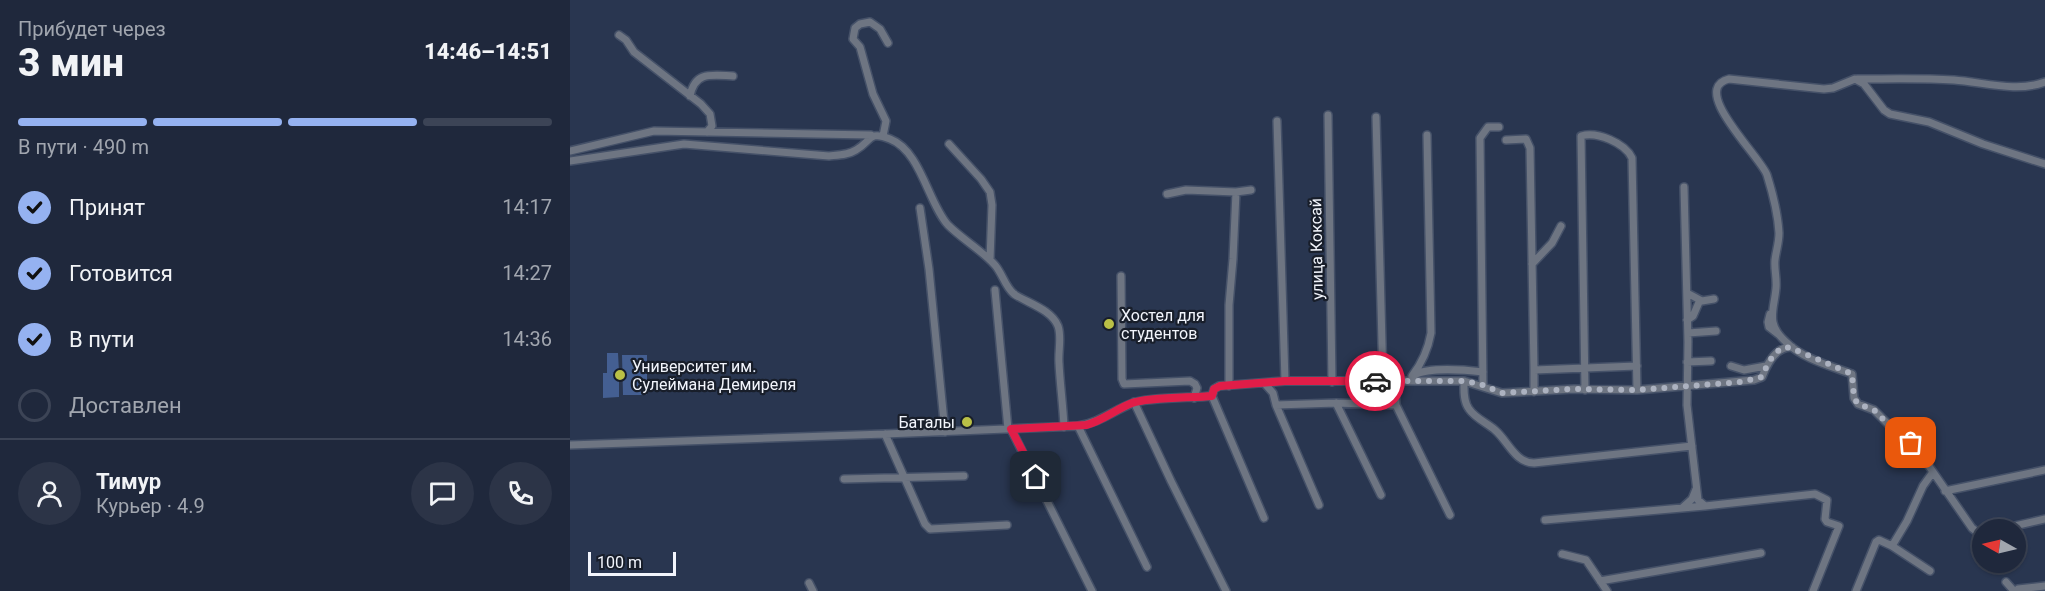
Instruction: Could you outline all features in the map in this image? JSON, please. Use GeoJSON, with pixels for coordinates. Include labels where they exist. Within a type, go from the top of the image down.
{"type":"FeatureCollection","features":[{"type":"Feature","properties":{"kind":"street"},"geometry":{"type":"LineString","coordinates":[[883,136],[886,121],[873,94],[860,47],[853,39],[853,34],[860,24],[870,22],[880,29],[888,43]]}},
{"type":"Feature","properties":{"kind":"street"},"geometry":{"type":"LineString","coordinates":[[619,35],[626,40],[634,52],[701,104],[710,114],[712,126],[707,132]]}},
{"type":"Feature","properties":{"kind":"street"},"geometry":{"type":"LineString","coordinates":[[690,96],[695,81],[702,77],[733,76]]}},
{"type":"Feature","properties":{"kind":"street"},"geometry":{"type":"LineString","coordinates":[[1972,528],[1915,446],[1904,440],[1874,410],[1858,404],[1854,398],[1852,374],[1809,357],[1792,347],[1780,334],[1771,318],[1776,288],[1775,259],[1779,234],[1766,173],[1744,144],[1719,104],[1716,88],[1723,80],[1729,79],[1833,88],[1855,79],[1953,80],[2019,86],[2045,82]]}},
{"type":"Feature","properties":{"kind":"street"},"geometry":{"type":"LineString","coordinates":[[1855,79],[1864,84],[1884,110],[1890,114],[1929,122],[1983,144],[2045,164]]}},
{"type":"Feature","properties":{"kind":"street","name":"улица Коксай"},"geometry":{"type":"LineString","coordinates":[[1328,115],[1332,382]]}},
{"type":"Feature","properties":{"kind":"street"},"geometry":{"type":"LineString","coordinates":[[1376,117],[1383,381]]}},
{"type":"Feature","properties":{"kind":"street"},"geometry":{"type":"LineString","coordinates":[[1277,121],[1285,381]]}},
{"type":"Feature","properties":{"kind":"street"},"geometry":{"type":"LineString","coordinates":[[1483,386],[1480,138],[1488,127],[1494,125],[1498,127]]}},
{"type":"Feature","properties":{"kind":"street"},"geometry":{"type":"LineString","coordinates":[[570,151],[654,131],[871,135],[893,140],[902,147],[917,167],[948,225],[995,265],[1012,293],[1031,302],[1057,323],[1064,427]]}},
{"type":"Feature","properties":{"kind":"street"},"geometry":{"type":"LineString","coordinates":[[675,145],[698,132]]}},
{"type":"Feature","properties":{"kind":"street"},"geometry":{"type":"LineString","coordinates":[[1585,390],[1581,136],[1594,134],[1625,148],[1632,158],[1637,390]]}},
{"type":"Feature","properties":{"kind":"street"},"geometry":{"type":"LineString","coordinates":[[570,160],[675,145],[830,156],[846,155],[857,150],[871,135]]}},
{"type":"Feature","properties":{"kind":"street"},"geometry":{"type":"LineString","coordinates":[[1410,378],[1424,357],[1431,333],[1426,135]]}},
{"type":"Feature","properties":{"kind":"street"},"geometry":{"type":"LineString","coordinates":[[1506,140],[1526,139],[1530,148],[1534,392]]}},
{"type":"Feature","properties":{"kind":"street"},"geometry":{"type":"LineString","coordinates":[[578,159],[602,144]]}},
{"type":"Feature","properties":{"kind":"street"},"geometry":{"type":"LineString","coordinates":[[949,144],[990,192],[992,205],[990,260]]}},
{"type":"Feature","properties":{"kind":"street"},"geometry":{"type":"LineString","coordinates":[[1684,187],[1688,320],[1687,386],[1696,489],[1698,500],[1705,506]]}},
{"type":"Feature","properties":{"kind":"street"},"geometry":{"type":"LineString","coordinates":[[1167,194],[1186,190],[1236,192],[1251,190]]}},
{"type":"Feature","properties":{"kind":"street"},"geometry":{"type":"LineString","coordinates":[[1229,386],[1229,305],[1236,192]]}},
{"type":"Feature","properties":{"kind":"street"},"geometry":{"type":"LineString","coordinates":[[920,208],[929,269],[945,432]]}},
{"type":"Feature","properties":{"kind":"street"},"geometry":{"type":"LineString","coordinates":[[1532,264],[1550,245],[1561,226]]}},
{"type":"Feature","properties":{"kind":"street"},"geometry":{"type":"LineString","coordinates":[[1532,245],[1550,245]]}},
{"type":"Feature","properties":{"kind":"street"},"geometry":{"type":"LineString","coordinates":[[1121,276],[1122,379],[1124,384],[1190,381],[1197,388],[1194,398]]}},
{"type":"Feature","properties":{"kind":"street"},"geometry":{"type":"LineString","coordinates":[[995,290],[1010,429],[1092,591]]}},
{"type":"Feature","properties":{"kind":"street"},"geometry":{"type":"LineString","coordinates":[[1687,293],[1700,300],[1714,299]]}},
{"type":"Feature","properties":{"kind":"street"},"geometry":{"type":"LineString","coordinates":[[1688,320],[1694,316],[1700,300]]}},
{"type":"Feature","properties":{"kind":"street"},"geometry":{"type":"LineString","coordinates":[[1688,333],[1716,331]]}},
{"type":"Feature","properties":{"kind":"street"},"geometry":{"type":"LineString","coordinates":[[1264,518],[1212,396],[1214,389],[1285,381],[1395,381],[1410,378],[1464,381],[1502,393],[1637,390],[1765,379],[1766,366],[1782,348],[1792,347]]}},
{"type":"Feature","properties":{"kind":"street"},"geometry":{"type":"LineString","coordinates":[[1688,362],[1711,361]]}},
{"type":"Feature","properties":{"kind":"street"},"geometry":{"type":"LineString","coordinates":[[1534,370],[1637,366]]}},
{"type":"Feature","properties":{"kind":"street"},"geometry":{"type":"LineString","coordinates":[[1731,366],[1744,370],[1766,366]]}},
{"type":"Feature","properties":{"kind":"street"},"geometry":{"type":"LineString","coordinates":[[1410,378],[1419,372],[1450,370],[1483,372]]}},
{"type":"Feature","properties":{"kind":"street"},"geometry":{"type":"LineString","coordinates":[[1395,381],[1396,405],[1450,515]]}},
{"type":"Feature","properties":{"kind":"street"},"geometry":{"type":"LineString","coordinates":[[1464,381],[1465,400],[1470,410],[1495,430],[1513,453],[1526,462],[1692,446]]}},
{"type":"Feature","properties":{"kind":"street"},"geometry":{"type":"LineString","coordinates":[[1265,384],[1273,393],[1319,506]]}},
{"type":"Feature","properties":{"kind":"street"},"geometry":{"type":"LineString","coordinates":[[570,445],[1078,426],[1097,422],[1134,402],[1212,396]]}},
{"type":"Feature","properties":{"kind":"street"},"geometry":{"type":"LineString","coordinates":[[1134,402],[1226,591]]}},
{"type":"Feature","properties":{"kind":"street"},"geometry":{"type":"LineString","coordinates":[[1276,405],[1336,403],[1396,405]]}},
{"type":"Feature","properties":{"kind":"street"},"geometry":{"type":"LineString","coordinates":[[1336,403],[1381,495]]}},
{"type":"Feature","properties":{"kind":"street"},"geometry":{"type":"LineString","coordinates":[[1078,426],[1147,567]]}},
{"type":"Feature","properties":{"kind":"street"},"geometry":{"type":"LineString","coordinates":[[885,434],[925,524],[930,529],[1007,525]]}},
{"type":"Feature","properties":{"kind":"street"},"geometry":{"type":"LineString","coordinates":[[1945,491],[2045,470]]}},
{"type":"Feature","properties":{"kind":"street"},"geometry":{"type":"LineString","coordinates":[[1892,546],[1907,521],[1923,486],[1934,472]]}},
{"type":"Feature","properties":{"kind":"street"},"geometry":{"type":"LineString","coordinates":[[844,479],[964,476]]}},
{"type":"Feature","properties":{"kind":"street"},"geometry":{"type":"LineString","coordinates":[[1682,508],[1692,499],[1696,489]]}},
{"type":"Feature","properties":{"kind":"street"},"geometry":{"type":"LineString","coordinates":[[1545,520],[1815,494],[1827,500],[1825,519],[1827,522],[1839,526],[1813,591]]}},
{"type":"Feature","properties":{"kind":"street"},"geometry":{"type":"LineString","coordinates":[[2026,523],[2045,519]]}},
{"type":"Feature","properties":{"kind":"street"},"geometry":{"type":"LineString","coordinates":[[1856,591],[1876,542],[1880,540],[1930,571]]}},
{"type":"Feature","properties":{"kind":"street"},"geometry":{"type":"LineString","coordinates":[[1562,554],[1586,560],[1607,591]]}},
{"type":"Feature","properties":{"kind":"street"},"geometry":{"type":"LineString","coordinates":[[1600,580],[1761,554]]}},
{"type":"Feature","properties":{"kind":"street"},"geometry":{"type":"LineString","coordinates":[[2006,582],[2015,591],[2045,586]]}},
{"type":"Feature","properties":{"kind":"street"},"geometry":{"type":"LineString","coordinates":[[809,583],[813,591]]}},
{"type":"Feature","properties":{"kind":"shaded area"},"geometry":{"type":"Polygon","coordinates":[[[607,353],[618,353],[619,372],[612,373],[619,373],[619,397],[603,398],[603,373],[607,373],[607,353]]]}},
{"type":"Feature","properties":{"kind":"shaded area"},"geometry":{"type":"Polygon","coordinates":[[[622,355],[647,355],[647,395],[623,395],[622,355]]]}},
{"type":"Feature","properties":{"kind":"way so far"},"geometry":{"type":"LineString","coordinates":[[1375,381],[1464,381],[1480,384],[1502,393],[1574,389],[1637,390],[1708,385],[1762,377],[1766,366],[1782,348],[1792,347],[1809,357],[1852,374],[1854,398],[1858,404],[1874,410],[1904,440],[1911,443]]}},
{"type":"Feature","properties":{"kind":"place","name":"Хостел для студентов"},"geometry":{"type":"Point","coordinates":[1109,324]}},
{"type":"Feature","properties":{"kind":"place","name":"Университет им. Сулеймана Демиреля"},"geometry":{"type":"Point","coordinates":[620,375]}},
{"type":"Feature","properties":{"kind":"place","name":"Баталы"},"geometry":{"type":"Point","coordinates":[967,422]}},
{"type":"Feature","properties":{"kind":"route"},"geometry":{"type":"LineString","coordinates":[[1036,477],[1011,429],[1086,425],[1097,422],[1134,402],[1212,396],[1212,391],[1220,386],[1285,381],[1375,381]]}}]}
